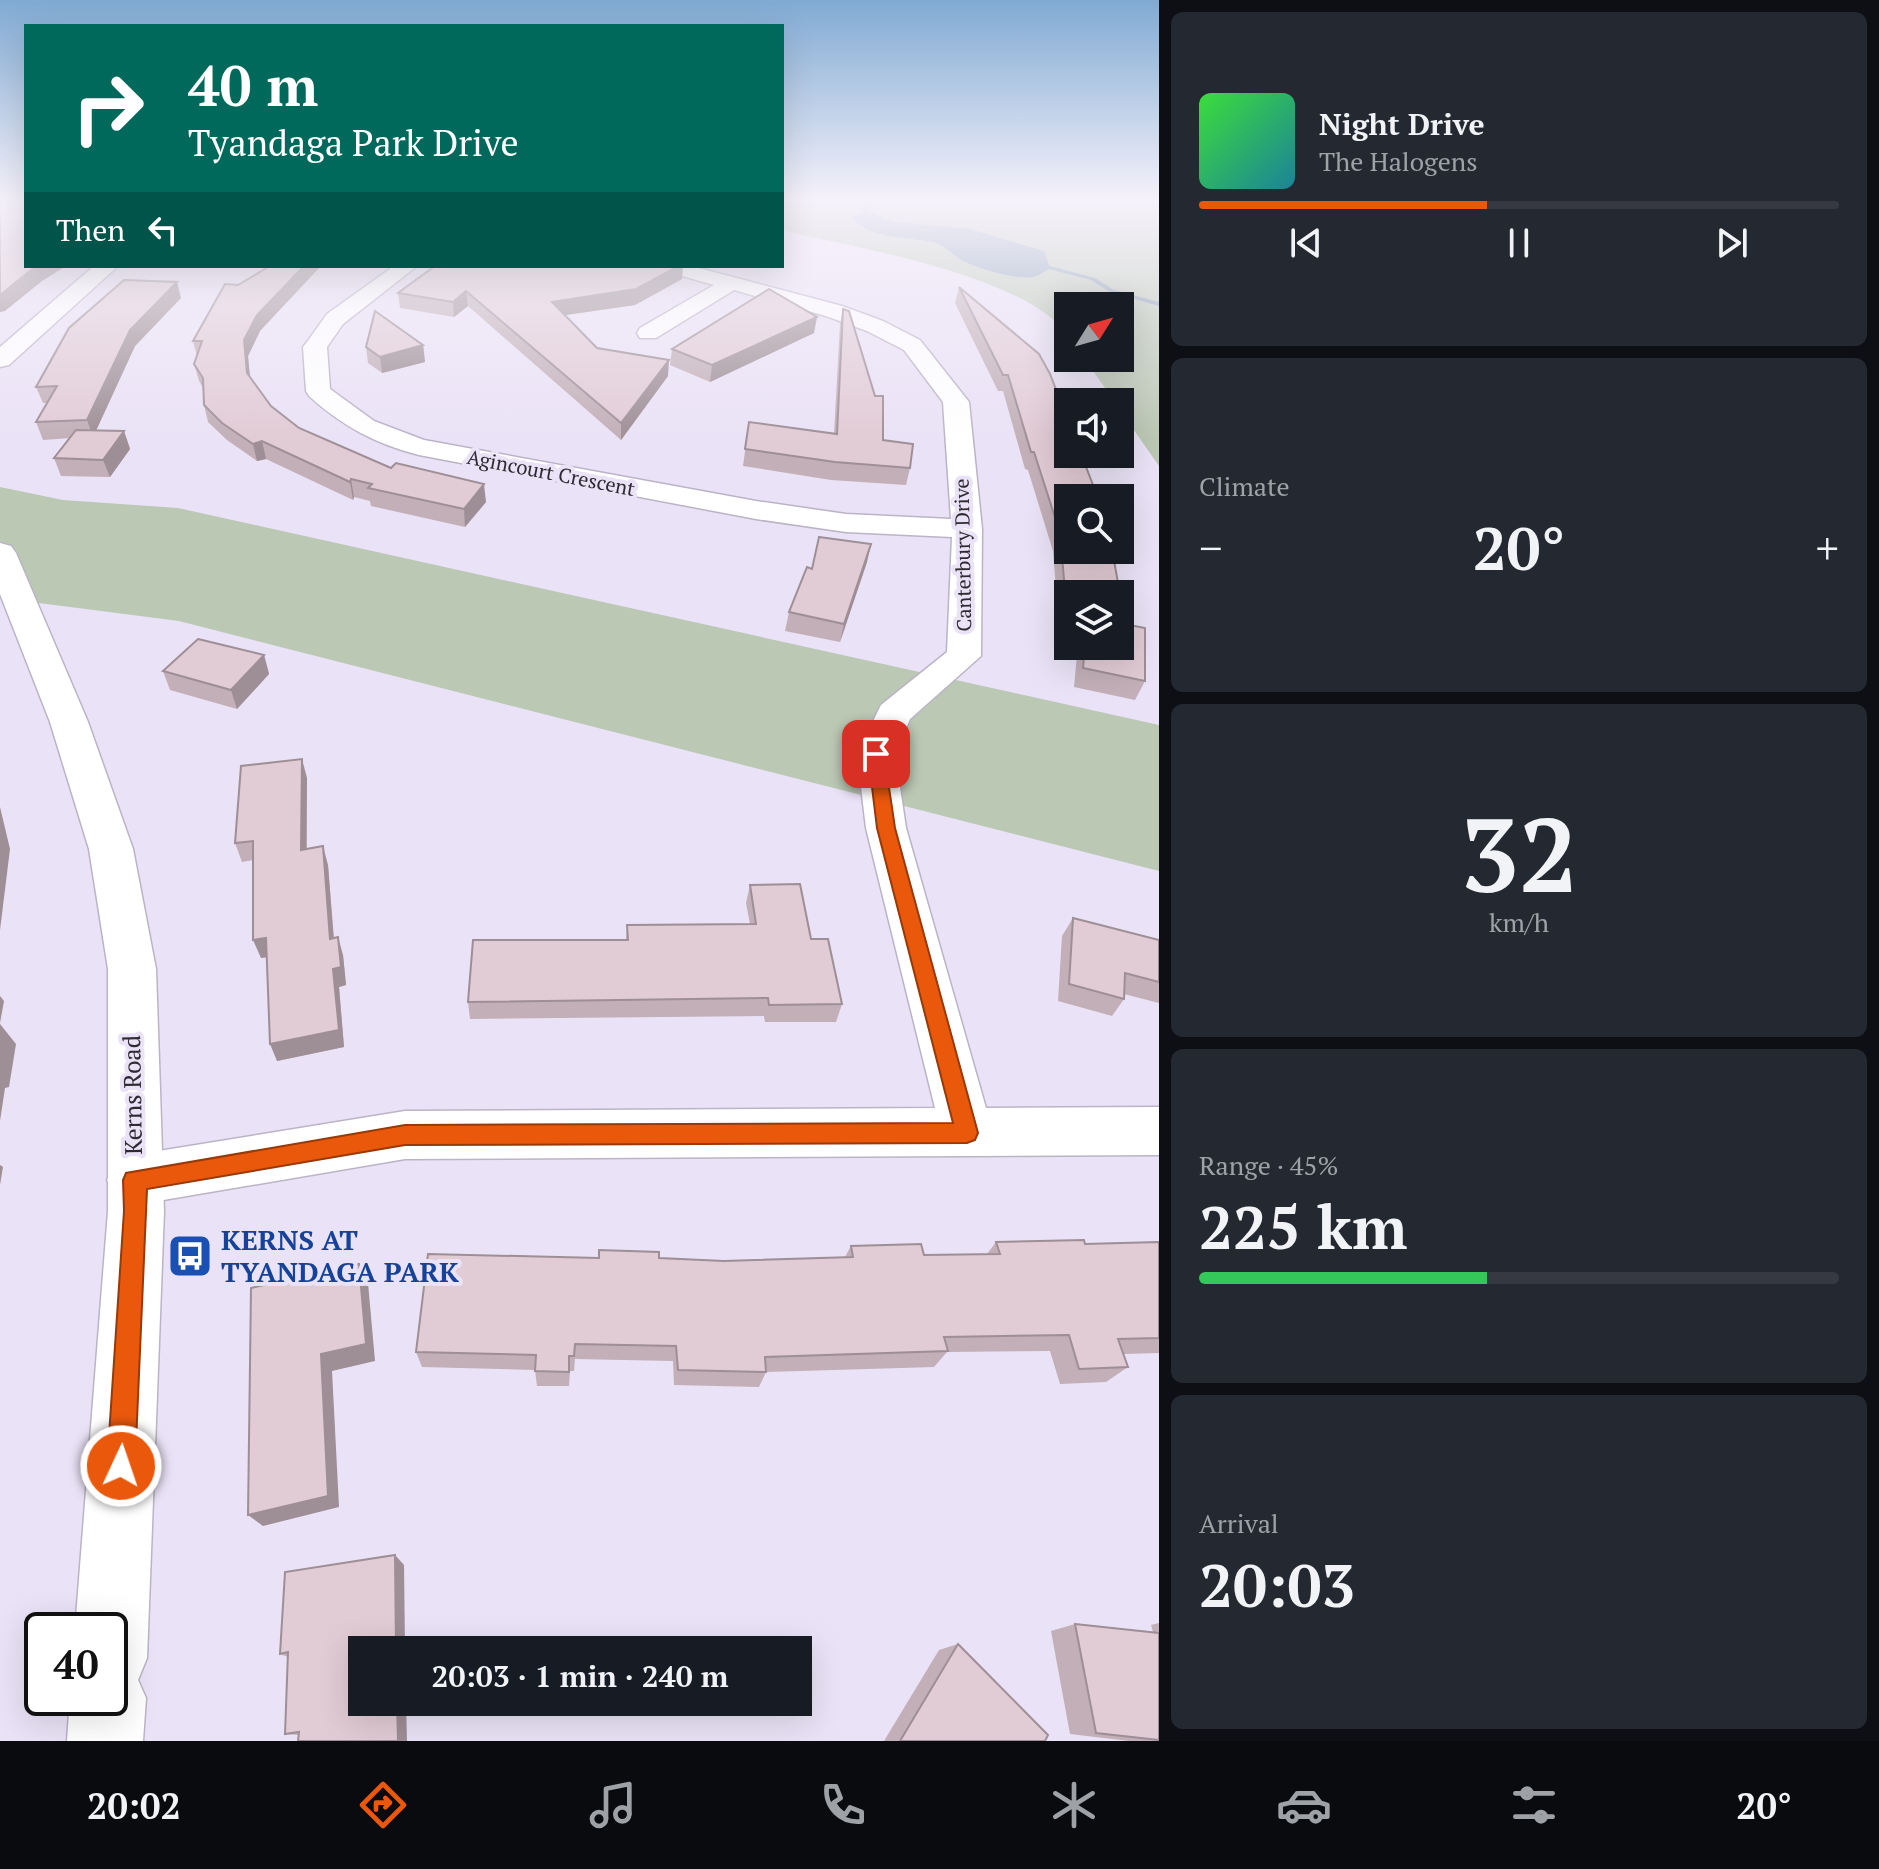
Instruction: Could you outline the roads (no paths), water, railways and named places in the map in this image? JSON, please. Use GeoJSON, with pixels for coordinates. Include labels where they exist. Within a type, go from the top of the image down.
{"type":"FeatureCollection","features":[{"type":"Feature","properties":{"kind":"street"},"geometry":{"type":"LineString","coordinates":[[1,357],[89,281]]}},
{"type":"Feature","properties":{"kind":"street","name":"Agincourt Crescent"},"geometry":{"type":"LineString","coordinates":[[386,281],[335,319],[315,347],[318,391],[339,411],[375,434],[432,450],[729,506],[846,523],[967,529]]}},
{"type":"Feature","properties":{"kind":"street","name":"Canterbury Drive"},"geometry":{"type":"LineString","coordinates":[[725,281],[834,311],[912,345],[956,402],[967,529],[964,656],[894,713],[876,754],[886,828],[967,1133]]}},
{"type":"Feature","properties":{"kind":"street"},"geometry":{"type":"LineString","coordinates":[[648,333],[732,283]]}},
{"type":"Feature","properties":{"kind":"street","name":"Kerns Road"},"geometry":{"type":"LineString","coordinates":[[0,553],[69,722],[111,849],[132,969],[136,1211],[113,1612]]}},
{"type":"Feature","properties":{"kind":"street"},"geometry":{"type":"LineString","coordinates":[[134,1180],[405,1135],[1159,1131]]}},
{"type":"Feature","properties":{"kind":"street"},"geometry":{"type":"LineString","coordinates":[[105,1741],[107,1716]]}},
{"type":"Feature","properties":{"kind":"waterway"},"geometry":{"type":"LineString","coordinates":[[1097,281],[1112,291],[1159,304]]}},
{"type":"Feature","properties":{"kind":"place","name":"KERNS AT TYANDAGA PARK"},"geometry":{"type":"Point","coordinates":[190,1256]}}]}
